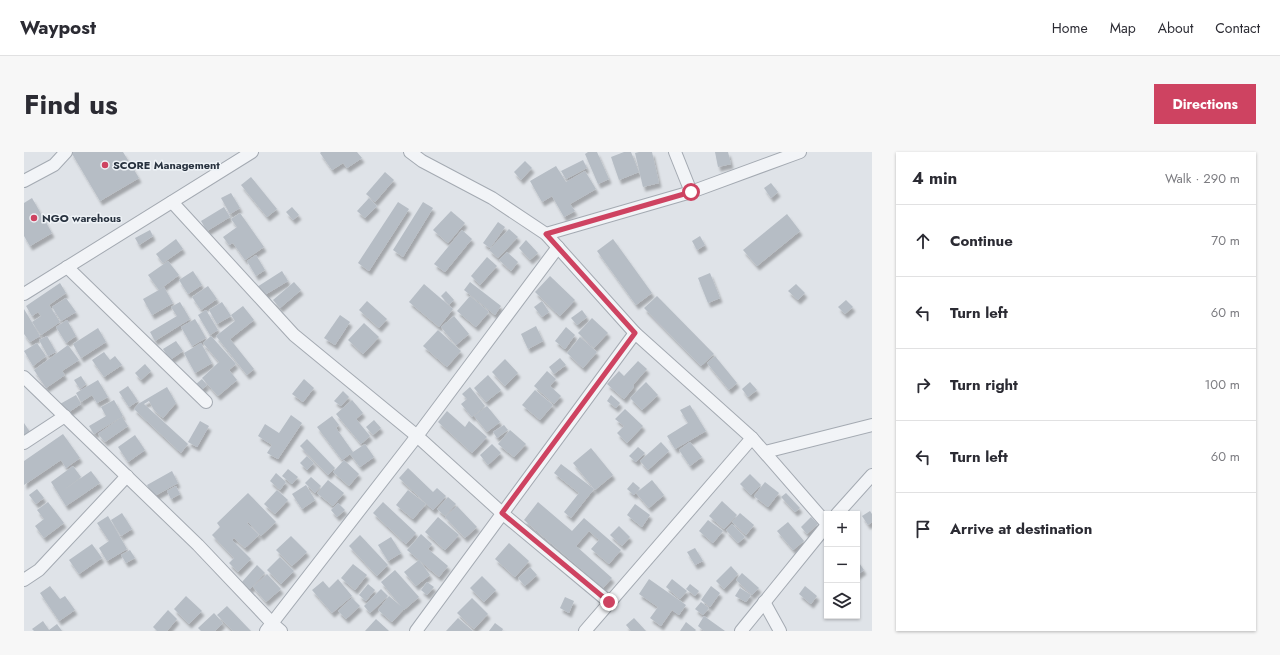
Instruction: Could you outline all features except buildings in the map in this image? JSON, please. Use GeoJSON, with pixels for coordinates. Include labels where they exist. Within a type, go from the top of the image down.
{"type":"FeatureCollection","features":[{"type":"Feature","properties":{"kind":"street"},"geometry":{"type":"LineString","coordinates":[[24,181],[54,164],[66,152]]}},
{"type":"Feature","properties":{"kind":"street"},"geometry":{"type":"LineString","coordinates":[[24,294],[252,152]]}},
{"type":"Feature","properties":{"kind":"street"},"geometry":{"type":"LineString","coordinates":[[410,152],[422,161],[492,198],[546,234],[635,333],[752,438],[824,521]]}},
{"type":"Feature","properties":{"kind":"street"},"geometry":{"type":"LineString","coordinates":[[675,152],[691,192]]}},
{"type":"Feature","properties":{"kind":"street"},"geometry":{"type":"LineString","coordinates":[[546,234],[691,192],[800,152]]}},
{"type":"Feature","properties":{"kind":"street"},"geometry":{"type":"LineString","coordinates":[[172,202],[294,335],[417,436],[502,513],[609,602]]}},
{"type":"Feature","properties":{"kind":"street"},"geometry":{"type":"LineString","coordinates":[[24,377],[198,545],[273,629],[558,247]]}},
{"type":"Feature","properties":{"kind":"street"},"geometry":{"type":"LineString","coordinates":[[67,267],[206,402]]}},
{"type":"Feature","properties":{"kind":"street"},"geometry":{"type":"LineString","coordinates":[[416,631],[635,333]]}},
{"type":"Feature","properties":{"kind":"street"},"geometry":{"type":"LineString","coordinates":[[24,442],[65,416]]}},
{"type":"Feature","properties":{"kind":"street"},"geometry":{"type":"LineString","coordinates":[[765,452],[872,425]]}},
{"type":"Feature","properties":{"kind":"street"},"geometry":{"type":"LineString","coordinates":[[585,631],[752,438]]}},
{"type":"Feature","properties":{"kind":"street"},"geometry":{"type":"LineString","coordinates":[[840,511],[872,475]]}},
{"type":"Feature","properties":{"kind":"street"},"geometry":{"type":"LineString","coordinates":[[24,580],[39,570],[126,476]]}},
{"type":"Feature","properties":{"kind":"street"},"geometry":{"type":"LineString","coordinates":[[741,631],[824,529]]}},
{"type":"Feature","properties":{"kind":"street"},"geometry":{"type":"LineString","coordinates":[[764,602],[780,631]]}},
{"type":"Feature","properties":{"kind":"place","name":"SCORE Management"},"geometry":{"type":"Point","coordinates":[105,165]}},
{"type":"Feature","properties":{"kind":"place","name":"NGO warehous"},"geometry":{"type":"Point","coordinates":[34,218]}},
{"type":"Feature","properties":{"kind":"route"},"geometry":{"type":"LineString","coordinates":[[609,602],[502,513],[635,333],[546,234],[691,192]]}}]}
